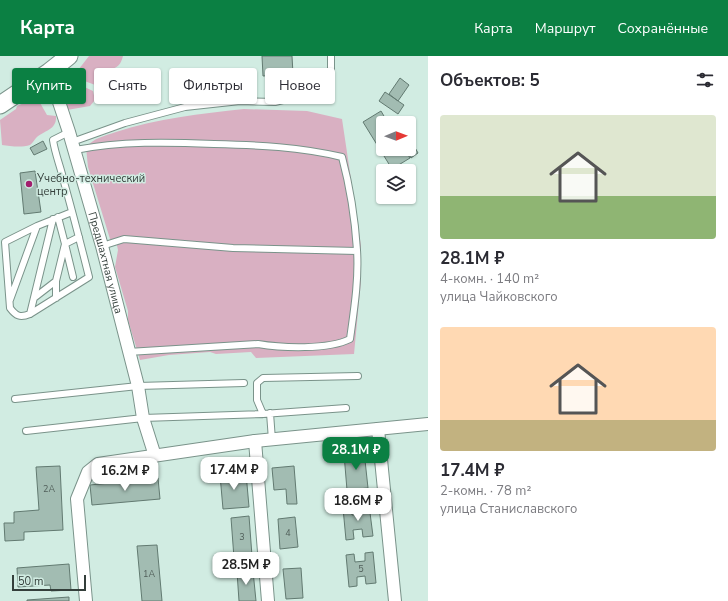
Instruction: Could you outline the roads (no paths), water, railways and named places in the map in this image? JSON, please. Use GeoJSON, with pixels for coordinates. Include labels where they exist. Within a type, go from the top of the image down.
{"type":"FeatureCollection","features":[{"type":"Feature","properties":{"kind":"main road"},"geometry":{"type":"LineString","coordinates":[[54,68],[69,56]]}},
{"type":"Feature","properties":{"kind":"main road"},"geometry":{"type":"LineString","coordinates":[[0,105],[12,97]]}},
{"type":"Feature","properties":{"kind":"street","name":"Предшахтная улица"},"geometry":{"type":"LineString","coordinates":[[60,104],[72,141],[102,246],[128,352],[138,386],[143,418],[155,456]]}},
{"type":"Feature","properties":{"kind":"street"},"geometry":{"type":"LineString","coordinates":[[86,601],[78,499],[88,472],[98,464],[255,441],[428,424]]}},
{"type":"Feature","properties":{"kind":"street"},"geometry":{"type":"LineString","coordinates":[[378,429],[395,601]]}},
{"type":"Feature","properties":{"kind":"street"},"geometry":{"type":"LineString","coordinates":[[255,441],[268,601]]}},
{"type":"Feature","properties":{"kind":"lane"},"geometry":{"type":"LineString","coordinates":[[72,141],[125,123],[185,106],[240,101],[275,102],[322,90],[331,70],[331,56]]}},
{"type":"Feature","properties":{"kind":"lane"},"geometry":{"type":"LineString","coordinates":[[72,212],[37,226],[2,244],[10,308],[15,315],[22,317],[30,314],[89,277],[79,237],[53,140],[72,141],[98,146],[166,142],[274,146],[316,151],[342,157],[353,211],[357,251],[354,304],[350,339],[340,344],[300,346],[272,346],[258,344],[224,345],[128,352]]}},
{"type":"Feature","properties":{"kind":"lane"},"geometry":{"type":"LineString","coordinates":[[56,218],[65,244],[73,277]]}},
{"type":"Feature","properties":{"kind":"lane"},"geometry":{"type":"LineString","coordinates":[[30,314],[56,218]]}},
{"type":"Feature","properties":{"kind":"lane"},"geometry":{"type":"LineString","coordinates":[[9,302],[37,226]]}},
{"type":"Feature","properties":{"kind":"lane"},"geometry":{"type":"LineString","coordinates":[[56,298],[56,281],[65,244],[79,237]]}},
{"type":"Feature","properties":{"kind":"lane"},"geometry":{"type":"LineString","coordinates":[[102,246],[124,239],[233,248],[357,251]]}},
{"type":"Feature","properties":{"kind":"lane"},"geometry":{"type":"LineString","coordinates":[[34,298],[56,281]]}},
{"type":"Feature","properties":{"kind":"lane"},"geometry":{"type":"LineString","coordinates":[[263,414],[257,400],[257,383],[263,378],[358,376]]}},
{"type":"Feature","properties":{"kind":"lane"},"geometry":{"type":"LineString","coordinates":[[15,399],[138,386],[244,383]]}},
{"type":"Feature","properties":{"kind":"lane"},"geometry":{"type":"LineString","coordinates":[[26,431],[143,418],[263,414],[346,408]]}},
{"type":"Feature","properties":{"kind":"lane"},"geometry":{"type":"LineString","coordinates":[[270,413],[272,440]]}},
{"type":"Feature","properties":{"kind":"place","name":"Учебно-технический центр"},"geometry":{"type":"Point","coordinates":[29,184]}}]}
